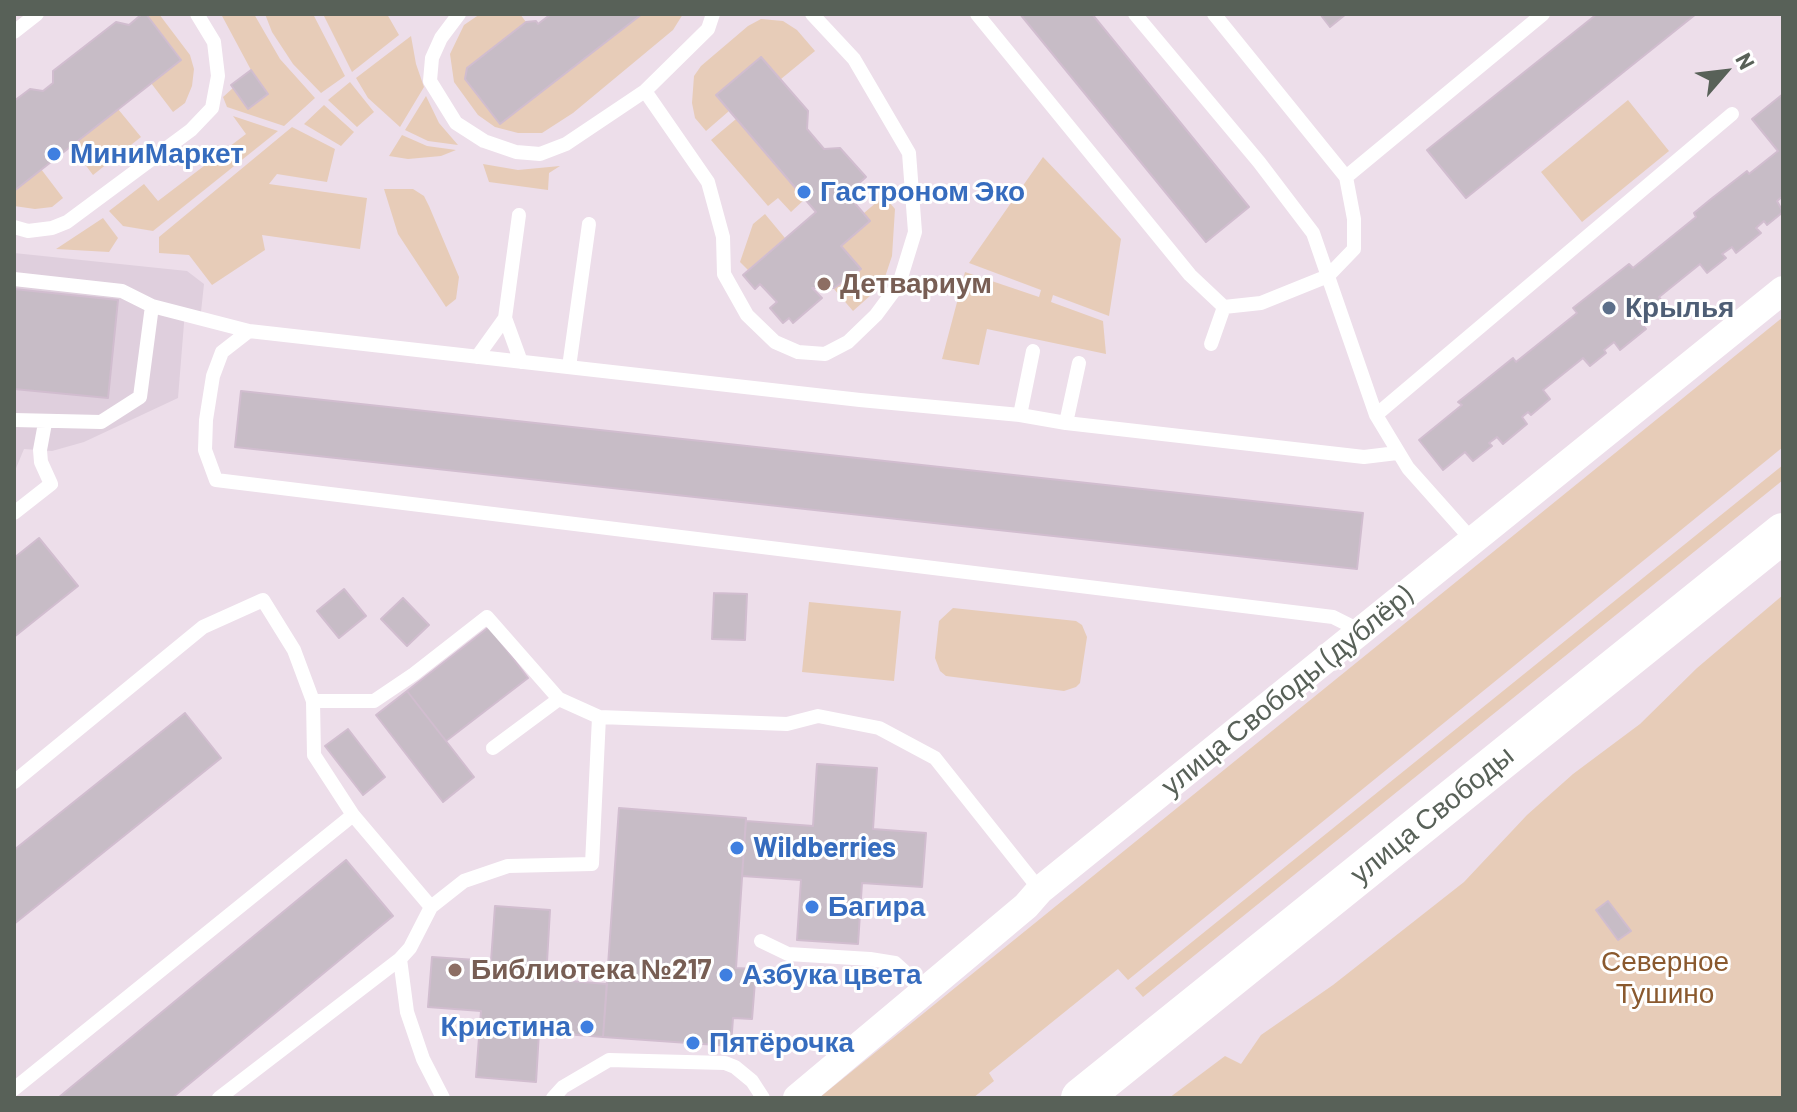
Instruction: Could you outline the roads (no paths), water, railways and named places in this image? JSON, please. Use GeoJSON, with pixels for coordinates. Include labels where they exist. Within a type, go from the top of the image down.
{"type":"FeatureCollection","features":[{"type":"Feature","properties":{"kind":"main road","name":"улица Свободы"},"geometry":{"type":"LineString","coordinates":[[1081,1098],[1783,533]]}},
{"type":"Feature","properties":{"kind":"street","name":"улица Свободы (дублёр)"},"geometry":{"type":"LineString","coordinates":[[797,1098],[1026,906],[1040,890],[1783,290]]}},
{"type":"Feature","properties":{"kind":"lane"},"geometry":{"type":"LineString","coordinates":[[14,32],[37,14]]}},
{"type":"Feature","properties":{"kind":"lane"},"geometry":{"type":"LineString","coordinates":[[14,227],[28,231],[52,228],[67,222],[191,130],[212,108],[218,76],[214,42],[197,14]]}},
{"type":"Feature","properties":{"kind":"lane"},"geometry":{"type":"LineString","coordinates":[[459,14],[436,48],[430,81],[456,123],[484,141],[516,152],[540,154],[566,144],[645,91],[708,29],[713,14]]}},
{"type":"Feature","properties":{"kind":"lane"},"geometry":{"type":"LineString","coordinates":[[645,91],[708,182],[723,237],[724,274],[747,315],[775,342],[798,352],[825,354],[848,342],[876,315],[899,284],[915,232],[909,153],[854,59],[812,14]]}},
{"type":"Feature","properties":{"kind":"lane"},"geometry":{"type":"LineString","coordinates":[[977,14],[1190,275],[1224,307],[1261,303],[1328,276],[1354,249],[1354,219],[1346,177],[1214,14]]}},
{"type":"Feature","properties":{"kind":"lane"},"geometry":{"type":"LineString","coordinates":[[1135,14],[1259,162],[1313,233],[1376,415],[1397,453],[1473,541]]}},
{"type":"Feature","properties":{"kind":"lane"},"geometry":{"type":"LineString","coordinates":[[1346,177],[1543,14]]}},
{"type":"Feature","properties":{"kind":"lane"},"geometry":{"type":"LineString","coordinates":[[1376,415],[1732,114]]}},
{"type":"Feature","properties":{"kind":"lane"},"geometry":{"type":"LineString","coordinates":[[519,215],[505,318],[521,362]]}},
{"type":"Feature","properties":{"kind":"lane"},"geometry":{"type":"LineString","coordinates":[[569,367],[589,224]]}},
{"type":"Feature","properties":{"kind":"lane"},"geometry":{"type":"LineString","coordinates":[[14,279],[122,291],[152,306],[249,331],[1020,415],[1364,457],[1397,453]]}},
{"type":"Feature","properties":{"kind":"lane"},"geometry":{"type":"LineString","coordinates":[[14,420],[101,422],[140,397],[152,306]]}},
{"type":"Feature","properties":{"kind":"lane"},"geometry":{"type":"LineString","coordinates":[[1211,344],[1224,307]]}},
{"type":"Feature","properties":{"kind":"lane"},"geometry":{"type":"LineString","coordinates":[[477,357],[505,318]]}},
{"type":"Feature","properties":{"kind":"lane"},"geometry":{"type":"LineString","coordinates":[[249,331],[222,352],[213,376],[205,450],[216,480],[1333,617],[1361,631]]}},
{"type":"Feature","properties":{"kind":"lane"},"geometry":{"type":"LineString","coordinates":[[1020,415],[1033,351]]}},
{"type":"Feature","properties":{"kind":"lane"},"geometry":{"type":"LineString","coordinates":[[1066,423],[1079,363]]}},
{"type":"Feature","properties":{"kind":"lane"},"geometry":{"type":"LineString","coordinates":[[14,513],[51,484],[41,462],[45,423]]}},
{"type":"Feature","properties":{"kind":"lane"},"geometry":{"type":"LineString","coordinates":[[14,782],[203,627],[263,600],[294,650],[313,701],[314,755],[353,815],[431,907]]}},
{"type":"Feature","properties":{"kind":"lane"},"geometry":{"type":"LineString","coordinates":[[313,701],[374,701],[487,617],[559,699],[599,717],[787,724],[818,716],[879,728],[935,758],[1040,890]]}},
{"type":"Feature","properties":{"kind":"lane"},"geometry":{"type":"LineString","coordinates":[[493,748],[559,699]]}},
{"type":"Feature","properties":{"kind":"lane"},"geometry":{"type":"LineString","coordinates":[[219,1098],[400,959],[410,948],[431,907],[464,881],[508,866],[592,864],[599,717]]}},
{"type":"Feature","properties":{"kind":"lane"},"geometry":{"type":"LineString","coordinates":[[14,1089],[353,815]]}},
{"type":"Feature","properties":{"kind":"lane"},"geometry":{"type":"LineString","coordinates":[[761,941],[788,954],[895,963],[925,990]]}},
{"type":"Feature","properties":{"kind":"lane"},"geometry":{"type":"LineString","coordinates":[[400,959],[407,1012],[423,1059],[443,1098]]}},
{"type":"Feature","properties":{"kind":"lane"},"geometry":{"type":"LineString","coordinates":[[553,1098],[563,1087],[609,1060],[725,1063],[752,1081],[763,1098]]}},
{"type":"Feature","properties":{"kind":"place","name":"МиниМаркет"},"geometry":{"type":"Point","coordinates":[54,154]}},
{"type":"Feature","properties":{"kind":"place","name":"Гастроном Эко"},"geometry":{"type":"Point","coordinates":[804,192]}},
{"type":"Feature","properties":{"kind":"place","name":"Детвариум"},"geometry":{"type":"Point","coordinates":[824,284]}},
{"type":"Feature","properties":{"kind":"place","name":"Крылья"},"geometry":{"type":"Point","coordinates":[1609,308]}},
{"type":"Feature","properties":{"kind":"place","name":"Wildberries"},"geometry":{"type":"Point","coordinates":[737,848]}},
{"type":"Feature","properties":{"kind":"place","name":"Багира"},"geometry":{"type":"Point","coordinates":[812,907]}},
{"type":"Feature","properties":{"kind":"place","name":"Библиотека №217"},"geometry":{"type":"Point","coordinates":[455,970]}},
{"type":"Feature","properties":{"kind":"place","name":"Азбука цвета"},"geometry":{"type":"Point","coordinates":[726,975]}},
{"type":"Feature","properties":{"kind":"place","name":"Кристина"},"geometry":{"type":"Point","coordinates":[587,1027]}},
{"type":"Feature","properties":{"kind":"place","name":"Пятёрочка"},"geometry":{"type":"Point","coordinates":[693,1043]}},
{"type":"Feature","properties":{"kind":"park label","name":"Северное Тушино"},"geometry":{"type":"Point","coordinates":[1665,978]}}]}
